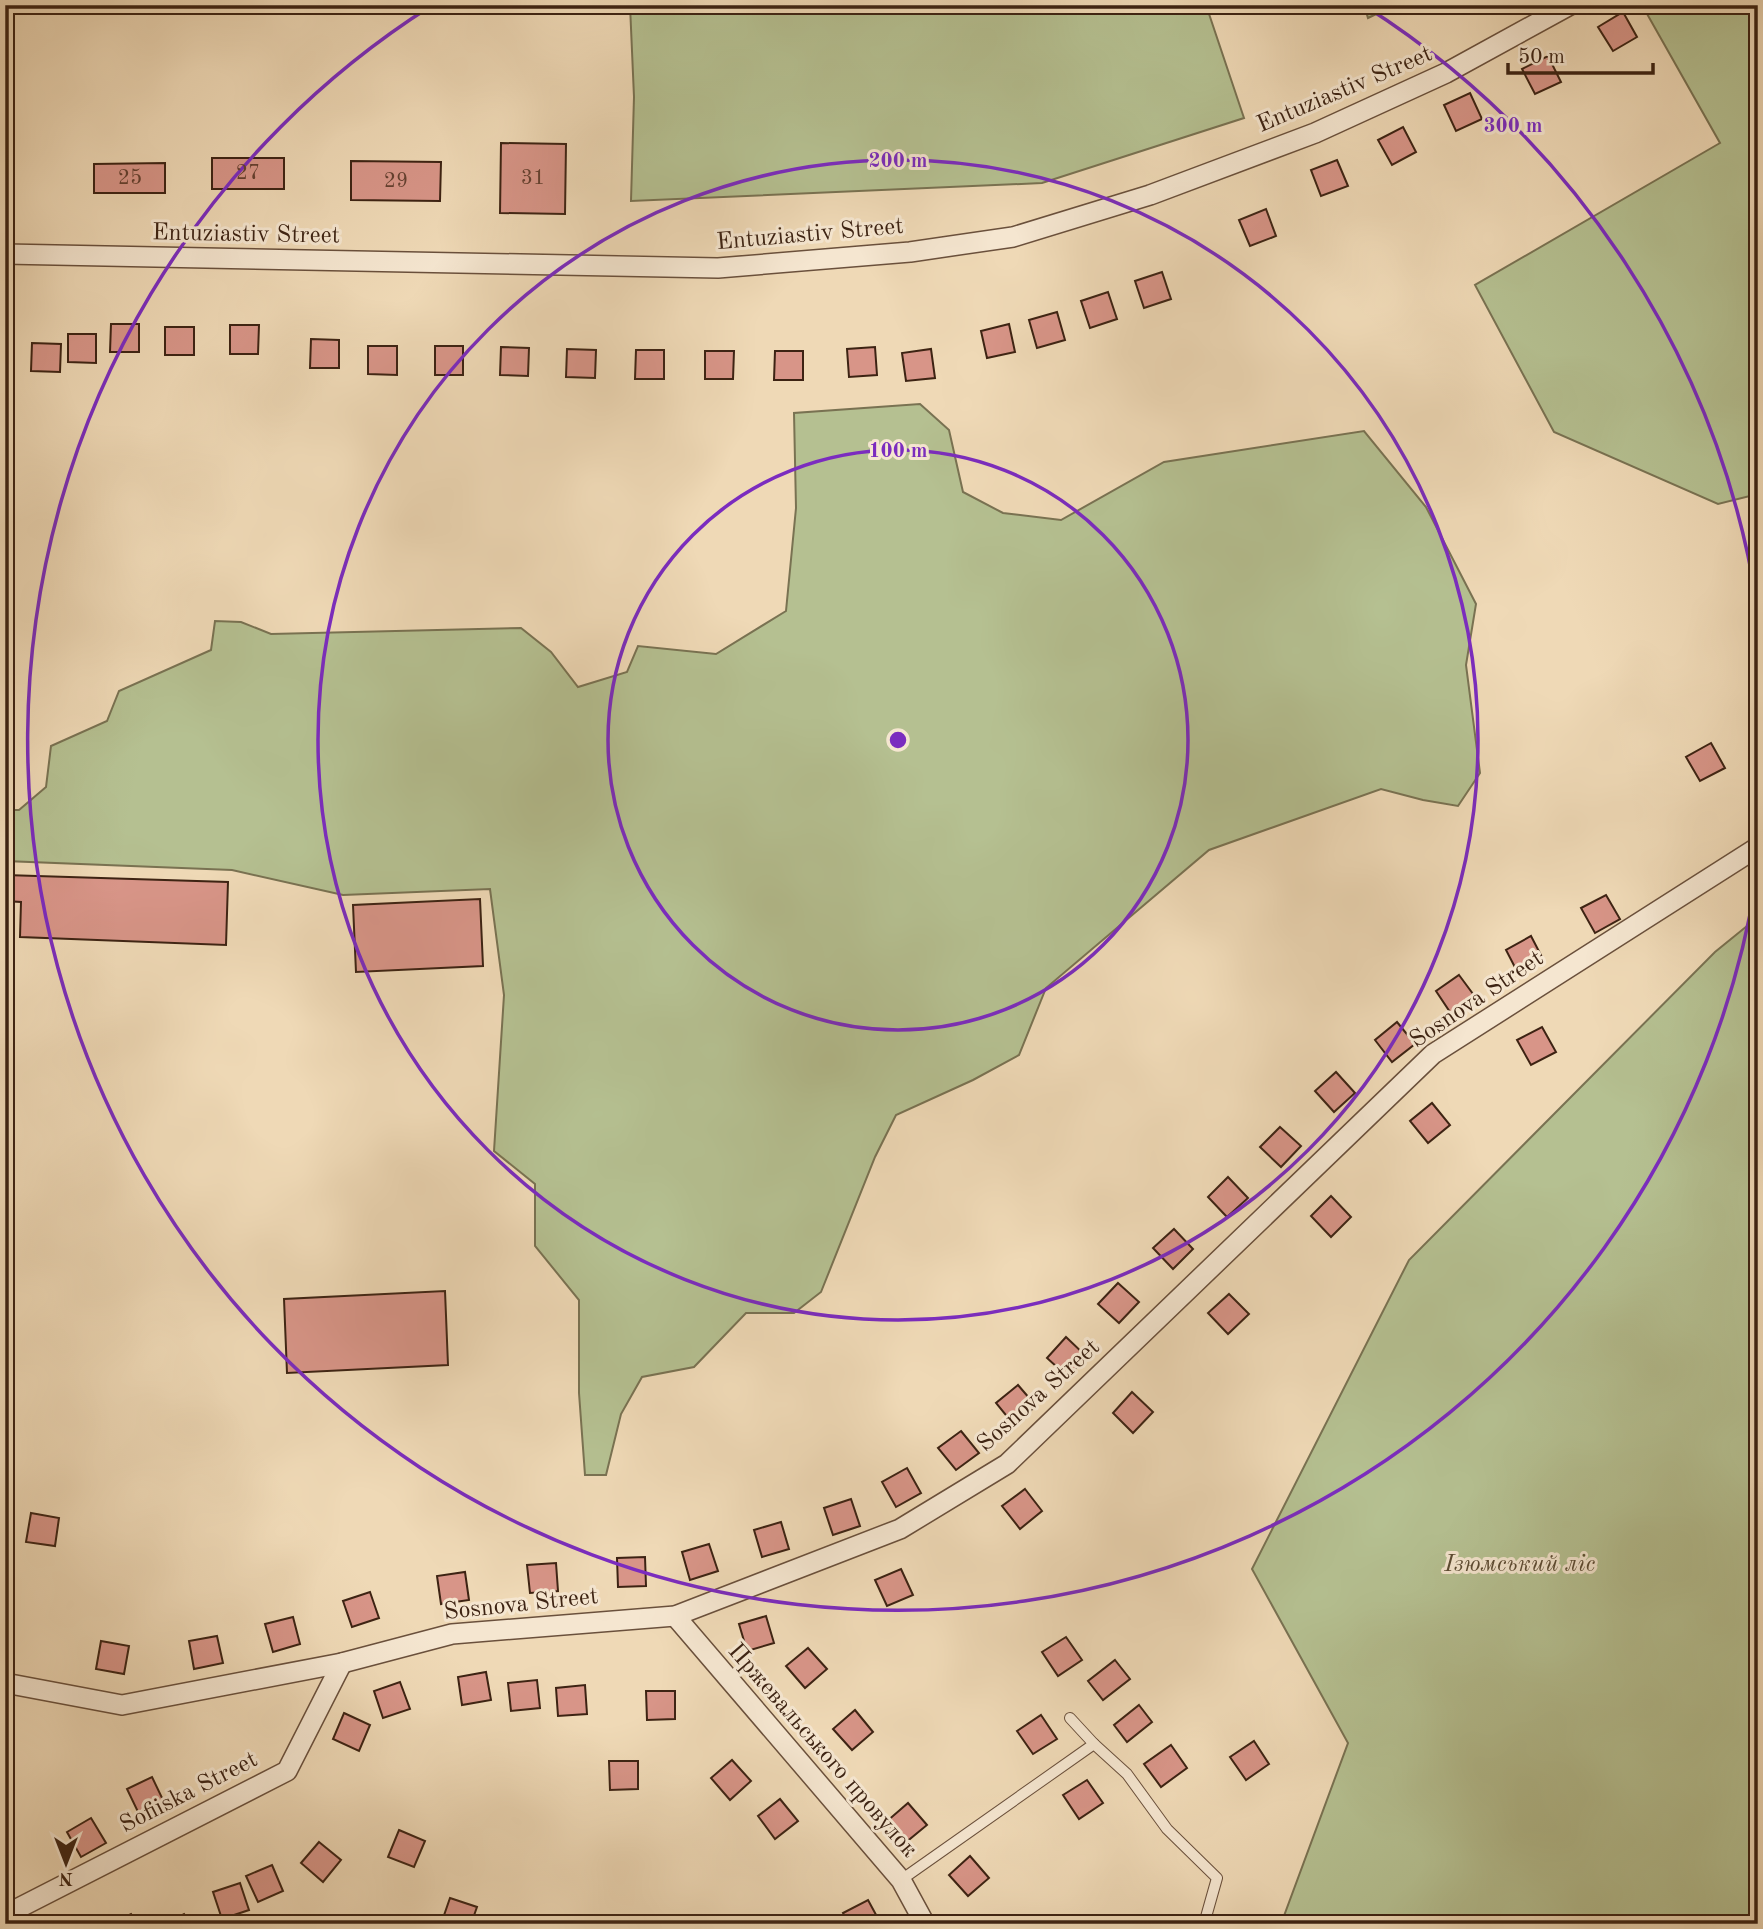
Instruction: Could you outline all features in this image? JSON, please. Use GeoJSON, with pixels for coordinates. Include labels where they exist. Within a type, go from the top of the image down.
{"type":"FeatureCollection","features":[{"type":"Feature","properties":{"kind":"street","name":"Entuziastiv Street"},"geometry":{"type":"LineString","coordinates":[[5,254],[718,268],[910,252],[1013,237],[1150,195],[1315,132],[1446,73],[1570,5]]}},
{"type":"Feature","properties":{"kind":"street","name":"Sosnova Street"},"geometry":{"type":"LineString","coordinates":[[5,1683],[122,1705],[342,1663],[452,1634],[675,1616],[900,1529],[1007,1464],[1433,1054],[1758,847]]}},
{"type":"Feature","properties":{"kind":"street","name":"Пржевальського провулок"},"geometry":{"type":"LineString","coordinates":[[675,1616],[901,1880],[925,1924]]}},
{"type":"Feature","properties":{"kind":"street","name":"Sofiiska Street"},"geometry":{"type":"LineString","coordinates":[[5,1914],[287,1771],[342,1663]]}},
{"type":"Feature","properties":{"kind":"lane"},"geometry":{"type":"LineString","coordinates":[[1070,1718],[1127,1774],[1167,1829],[1217,1878],[1204,1924]]}},
{"type":"Feature","properties":{"kind":"lane"},"geometry":{"type":"LineString","coordinates":[[901,1880],[1094,1744]]}},
{"type":"Feature","properties":{"kind":"green space"},"geometry":{"type":"Polygon","coordinates":[[[630,5],[1206,5],[1244,118],[1042,183],[631,201],[634,97],[630,5]]]}},
{"type":"Feature","properties":{"kind":"green space"},"geometry":{"type":"Polygon","coordinates":[[[1364,5],[1395,5],[1368,18],[1364,5]]]}},
{"type":"Feature","properties":{"kind":"green space"},"geometry":{"type":"Polygon","coordinates":[[[1642,5],[1758,5],[1758,494],[1718,504],[1554,432],[1475,285],[1720,143],[1642,5]]]}},
{"type":"Feature","properties":{"kind":"green space"},"geometry":{"type":"Polygon","coordinates":[[[920,404],[949,430],[963,492],[1003,513],[1061,520],[1164,462],[1364,431],[1426,507],[1476,604],[1466,665],[1480,773],[1458,806],[1381,789],[1209,850],[1046,988],[1019,1055],[973,1080],[896,1115],[875,1157],[821,1292],[794,1313],[746,1313],[694,1367],[642,1377],[621,1414],[606,1475],[585,1475],[579,1393],[579,1300],[535,1246],[535,1184],[494,1151],[504,995],[490,889],[343,895],[232,870],[5,861],[5,810],[19,810],[46,787],[51,746],[107,721],[119,691],[211,650],[215,621],[241,622],[271,634],[521,628],[551,652],[578,687],[627,672],[638,646],[716,654],[786,611],[796,508],[794,413],[920,404]]]}},
{"type":"Feature","properties":{"kind":"green space","name":"Ізюмський ліс"},"geometry":{"type":"Polygon","coordinates":[[[1758,917],[1758,1924],[1281,1924],[1348,1743],[1252,1569],[1409,1260],[1715,952],[1758,917]]]}},
{"type":"Feature","properties":{"kind":"building"},"geometry":{"type":"Polygon","coordinates":[[[1623,12],[1637,37],[1613,51],[1598,27],[1623,12]]]}},
{"type":"Feature","properties":{"kind":"building"},"geometry":{"type":"Polygon","coordinates":[[[1548,56],[1561,82],[1535,94],[1522,69],[1548,56]]]}},
{"type":"Feature","properties":{"kind":"building"},"geometry":{"type":"Polygon","coordinates":[[[1470,93],[1482,119],[1456,131],[1444,105],[1470,93]]]}},
{"type":"Feature","properties":{"kind":"building"},"geometry":{"type":"Polygon","coordinates":[[[1403,127],[1416,152],[1392,165],[1378,140],[1403,127]]]}},
{"type":"Feature","properties":{"kind":"building"},"geometry":{"type":"Polygon","coordinates":[[[501,143],[566,144],[565,214],[500,213],[501,143]]]}},
{"type":"Feature","properties":{"kind":"building"},"geometry":{"type":"Polygon","coordinates":[[[212,158],[284,158],[284,189],[212,189],[212,158]]]}},
{"type":"Feature","properties":{"kind":"building"},"geometry":{"type":"Polygon","coordinates":[[[1337,160],[1348,186],[1321,196],[1311,170],[1337,160]]]}},
{"type":"Feature","properties":{"kind":"building"},"geometry":{"type":"Polygon","coordinates":[[[351,161],[441,162],[440,201],[351,200],[351,161]]]}},
{"type":"Feature","properties":{"kind":"building"},"geometry":{"type":"Polygon","coordinates":[[[165,163],[165,193],[94,193],[94,164],[165,163]]]}},
{"type":"Feature","properties":{"kind":"building"},"geometry":{"type":"Polygon","coordinates":[[[1266,209],[1276,236],[1250,246],[1239,220],[1266,209]]]}},
{"type":"Feature","properties":{"kind":"building"},"geometry":{"type":"Polygon","coordinates":[[[1162,272],[1171,299],[1144,308],[1135,281],[1162,272]]]}},
{"type":"Feature","properties":{"kind":"building"},"geometry":{"type":"Polygon","coordinates":[[[1108,292],[1117,319],[1090,328],[1081,301],[1108,292]]]}},
{"type":"Feature","properties":{"kind":"building"},"geometry":{"type":"Polygon","coordinates":[[[1057,312],[1065,340],[1037,348],[1029,320],[1057,312]]]}},
{"type":"Feature","properties":{"kind":"building"},"geometry":{"type":"Polygon","coordinates":[[[111,324],[139,324],[139,352],[110,352],[111,324]]]}},
{"type":"Feature","properties":{"kind":"building"},"geometry":{"type":"Polygon","coordinates":[[[1009,324],[1015,352],[987,358],[981,331],[1009,324]]]}},
{"type":"Feature","properties":{"kind":"building"},"geometry":{"type":"Polygon","coordinates":[[[230,325],[259,325],[258,354],[230,354],[230,325]]]}},
{"type":"Feature","properties":{"kind":"building"},"geometry":{"type":"Polygon","coordinates":[[[165,327],[194,327],[194,355],[165,355],[165,327]]]}},
{"type":"Feature","properties":{"kind":"building"},"geometry":{"type":"Polygon","coordinates":[[[68,334],[96,334],[96,363],[68,362],[68,334]]]}},
{"type":"Feature","properties":{"kind":"building"},"geometry":{"type":"Polygon","coordinates":[[[311,339],[339,340],[339,368],[310,368],[311,339]]]}},
{"type":"Feature","properties":{"kind":"building"},"geometry":{"type":"Polygon","coordinates":[[[32,343],[61,344],[60,372],[31,371],[32,343]]]}},
{"type":"Feature","properties":{"kind":"building"},"geometry":{"type":"Polygon","coordinates":[[[368,346],[397,346],[397,375],[368,374],[368,346]]]}},
{"type":"Feature","properties":{"kind":"building"},"geometry":{"type":"Polygon","coordinates":[[[435,346],[463,346],[463,375],[435,375],[435,346]]]}},
{"type":"Feature","properties":{"kind":"building"},"geometry":{"type":"Polygon","coordinates":[[[501,347],[529,348],[528,376],[500,375],[501,347]]]}},
{"type":"Feature","properties":{"kind":"building"},"geometry":{"type":"Polygon","coordinates":[[[875,347],[877,375],[849,377],[847,349],[875,347]]]}},
{"type":"Feature","properties":{"kind":"building"},"geometry":{"type":"Polygon","coordinates":[[[567,349],[596,350],[595,378],[566,377],[567,349]]]}},
{"type":"Feature","properties":{"kind":"building"},"geometry":{"type":"Polygon","coordinates":[[[931,349],[935,378],[906,381],[902,353],[931,349]]]}},
{"type":"Feature","properties":{"kind":"building"},"geometry":{"type":"Polygon","coordinates":[[[636,350],[664,350],[664,379],[635,379],[636,350]]]}},
{"type":"Feature","properties":{"kind":"building"},"geometry":{"type":"Polygon","coordinates":[[[705,351],[734,351],[733,379],[705,379],[705,351]]]}},
{"type":"Feature","properties":{"kind":"building"},"geometry":{"type":"Polygon","coordinates":[[[775,351],[803,351],[803,380],[774,380],[775,351]]]}},
{"type":"Feature","properties":{"kind":"building"},"geometry":{"type":"Polygon","coordinates":[[[1711,743],[1725,768],[1700,781],[1686,757],[1711,743]]]}},
{"type":"Feature","properties":{"kind":"building"},"geometry":{"type":"Polygon","coordinates":[[[5,875],[228,882],[226,945],[20,937],[21,902],[5,901],[5,875]]]}},
{"type":"Feature","properties":{"kind":"building"},"geometry":{"type":"Polygon","coordinates":[[[1606,895],[1620,919],[1595,933],[1581,908],[1606,895]]]}},
{"type":"Feature","properties":{"kind":"building"},"geometry":{"type":"Polygon","coordinates":[[[480,899],[483,966],[356,972],[353,905],[480,899]]]}},
{"type":"Feature","properties":{"kind":"building"},"geometry":{"type":"Polygon","coordinates":[[[1531,936],[1544,961],[1519,975],[1506,950],[1531,936]]]}},
{"type":"Feature","properties":{"kind":"building"},"geometry":{"type":"Polygon","coordinates":[[[1459,975],[1476,998],[1452,1015],[1436,991],[1459,975]]]}},
{"type":"Feature","properties":{"kind":"building"},"geometry":{"type":"Polygon","coordinates":[[[1397,1022],[1415,1044],[1392,1062],[1375,1040],[1397,1022]]]}},
{"type":"Feature","properties":{"kind":"building"},"geometry":{"type":"Polygon","coordinates":[[[1542,1027],[1556,1052],[1531,1065],[1517,1040],[1542,1027]]]}},
{"type":"Feature","properties":{"kind":"building"},"geometry":{"type":"Polygon","coordinates":[[[1336,1072],[1355,1093],[1334,1112],[1315,1091],[1336,1072]]]}},
{"type":"Feature","properties":{"kind":"building"},"geometry":{"type":"Polygon","coordinates":[[[1432,1103],[1450,1125],[1428,1143],[1410,1121],[1432,1103]]]}},
{"type":"Feature","properties":{"kind":"building"},"geometry":{"type":"Polygon","coordinates":[[[1280,1127],[1301,1146],[1281,1167],[1260,1147],[1280,1127]]]}},
{"type":"Feature","properties":{"kind":"building"},"geometry":{"type":"Polygon","coordinates":[[[1228,1177],[1248,1198],[1227,1217],[1208,1197],[1228,1177]]]}},
{"type":"Feature","properties":{"kind":"building"},"geometry":{"type":"Polygon","coordinates":[[[1331,1196],[1351,1217],[1331,1237],[1311,1216],[1331,1196]]]}},
{"type":"Feature","properties":{"kind":"building"},"geometry":{"type":"Polygon","coordinates":[[[1174,1229],[1193,1249],[1173,1269],[1153,1248],[1174,1229]]]}},
{"type":"Feature","properties":{"kind":"building"},"geometry":{"type":"Polygon","coordinates":[[[1118,1283],[1139,1302],[1119,1323],[1098,1304],[1118,1283]]]}},
{"type":"Feature","properties":{"kind":"building"},"geometry":{"type":"Polygon","coordinates":[[[445,1291],[448,1365],[287,1373],[284,1299],[445,1291]]]}},
{"type":"Feature","properties":{"kind":"building"},"geometry":{"type":"Polygon","coordinates":[[[1229,1294],[1249,1314],[1228,1334],[1208,1313],[1229,1294]]]}},
{"type":"Feature","properties":{"kind":"building"},"geometry":{"type":"Polygon","coordinates":[[[1066,1337],[1087,1357],[1068,1377],[1047,1358],[1066,1337]]]}},
{"type":"Feature","properties":{"kind":"building"},"geometry":{"type":"Polygon","coordinates":[[[1018,1385],[1036,1406],[1014,1425],[996,1403],[1018,1385]]]}},
{"type":"Feature","properties":{"kind":"building"},"geometry":{"type":"Polygon","coordinates":[[[1132,1392],[1153,1412],[1133,1433],[1113,1413],[1132,1392]]]}},
{"type":"Feature","properties":{"kind":"building"},"geometry":{"type":"Polygon","coordinates":[[[961,1431],[979,1453],[956,1470],[938,1448],[961,1431]]]}},
{"type":"Feature","properties":{"kind":"building"},"geometry":{"type":"Polygon","coordinates":[[[907,1468],[921,1493],[896,1507],[882,1482],[907,1468]]]}},
{"type":"Feature","properties":{"kind":"building"},"geometry":{"type":"Polygon","coordinates":[[[1025,1489],[1042,1511],[1020,1529],[1002,1506],[1025,1489]]]}},
{"type":"Feature","properties":{"kind":"building"},"geometry":{"type":"Polygon","coordinates":[[[851,1499],[860,1526],[833,1535],[824,1508],[851,1499]]]}},
{"type":"Feature","properties":{"kind":"building"},"geometry":{"type":"Polygon","coordinates":[[[31,1513],[59,1518],[55,1546],[26,1542],[31,1513]]]}},
{"type":"Feature","properties":{"kind":"building"},"geometry":{"type":"Polygon","coordinates":[[[781,1522],[789,1549],[762,1557],[754,1530],[781,1522]]]}},
{"type":"Feature","properties":{"kind":"building"},"geometry":{"type":"Polygon","coordinates":[[[709,1544],[718,1571],[690,1580],[682,1552],[709,1544]]]}},
{"type":"Feature","properties":{"kind":"building"},"geometry":{"type":"Polygon","coordinates":[[[645,1557],[646,1586],[618,1587],[617,1558],[645,1557]]]}},
{"type":"Feature","properties":{"kind":"building"},"geometry":{"type":"Polygon","coordinates":[[[556,1563],[558,1591],[530,1593],[527,1565],[556,1563]]]}},
{"type":"Feature","properties":{"kind":"building"},"geometry":{"type":"Polygon","coordinates":[[[901,1569],[913,1595],[887,1606],[875,1580],[901,1569]]]}},
{"type":"Feature","properties":{"kind":"building"},"geometry":{"type":"Polygon","coordinates":[[[465,1572],[469,1600],[441,1604],[437,1576],[465,1572]]]}},
{"type":"Feature","properties":{"kind":"building"},"geometry":{"type":"Polygon","coordinates":[[[370,1592],[379,1618],[352,1627],[343,1601],[370,1592]]]}},
{"type":"Feature","properties":{"kind":"building"},"geometry":{"type":"Polygon","coordinates":[[[766,1616],[774,1643],[747,1651],[739,1624],[766,1616]]]}},
{"type":"Feature","properties":{"kind":"building"},"geometry":{"type":"Polygon","coordinates":[[[293,1617],[300,1644],[273,1652],[265,1624],[293,1617]]]}},
{"type":"Feature","properties":{"kind":"building"},"geometry":{"type":"Polygon","coordinates":[[[217,1636],[223,1663],[194,1669],[189,1641],[217,1636]]]}},
{"type":"Feature","properties":{"kind":"building"},"geometry":{"type":"Polygon","coordinates":[[[1066,1637],[1082,1660],[1058,1676],[1042,1652],[1066,1637]]]}},
{"type":"Feature","properties":{"kind":"building"},"geometry":{"type":"Polygon","coordinates":[[[101,1641],[129,1646],[124,1674],[96,1669],[101,1641]]]}},
{"type":"Feature","properties":{"kind":"building"},"geometry":{"type":"Polygon","coordinates":[[[808,1648],[827,1669],[805,1688],[786,1666],[808,1648]]]}},
{"type":"Feature","properties":{"kind":"building"},"geometry":{"type":"Polygon","coordinates":[[[1115,1660],[1130,1679],[1103,1700],[1088,1681],[1115,1660]]]}},
{"type":"Feature","properties":{"kind":"building"},"geometry":{"type":"Polygon","coordinates":[[[486,1672],[491,1700],[462,1705],[458,1677],[486,1672]]]}},
{"type":"Feature","properties":{"kind":"building"},"geometry":{"type":"Polygon","coordinates":[[[537,1680],[540,1708],[511,1711],[508,1683],[537,1680]]]}},
{"type":"Feature","properties":{"kind":"building"},"geometry":{"type":"Polygon","coordinates":[[[400,1682],[410,1709],[383,1718],[374,1691],[400,1682]]]}},
{"type":"Feature","properties":{"kind":"building"},"geometry":{"type":"Polygon","coordinates":[[[585,1685],[587,1714],[558,1716],[556,1688],[585,1685]]]}},
{"type":"Feature","properties":{"kind":"building"},"geometry":{"type":"Polygon","coordinates":[[[646,1691],[675,1691],[675,1719],[647,1720],[646,1691]]]}},
{"type":"Feature","properties":{"kind":"building"},"geometry":{"type":"Polygon","coordinates":[[[1139,1705],[1152,1722],[1127,1742],[1114,1725],[1139,1705]]]}},
{"type":"Feature","properties":{"kind":"building"},"geometry":{"type":"Polygon","coordinates":[[[855,1710],[873,1732],[852,1750],[833,1729],[855,1710]]]}},
{"type":"Feature","properties":{"kind":"building"},"geometry":{"type":"Polygon","coordinates":[[[344,1713],[370,1725],[359,1751],[333,1739],[344,1713]]]}},
{"type":"Feature","properties":{"kind":"building"},"geometry":{"type":"Polygon","coordinates":[[[1041,1715],[1057,1739],[1033,1754],[1017,1731],[1041,1715]]]}},
{"type":"Feature","properties":{"kind":"building"},"geometry":{"type":"Polygon","coordinates":[[[1254,1741],[1269,1764],[1246,1780],[1230,1757],[1254,1741]]]}},
{"type":"Feature","properties":{"kind":"building"},"geometry":{"type":"Polygon","coordinates":[[[1171,1745],[1187,1768],[1161,1787],[1144,1764],[1171,1745]]]}},
{"type":"Feature","properties":{"kind":"building"},"geometry":{"type":"Polygon","coordinates":[[[732,1760],[751,1781],[730,1800],[711,1778],[732,1760]]]}},
{"type":"Feature","properties":{"kind":"building"},"geometry":{"type":"Polygon","coordinates":[[[609,1761],[638,1761],[638,1789],[610,1790],[609,1761]]]}},
{"type":"Feature","properties":{"kind":"building"},"geometry":{"type":"Polygon","coordinates":[[[152,1777],[164,1802],[139,1814],[127,1789],[152,1777]]]}},
{"type":"Feature","properties":{"kind":"building"},"geometry":{"type":"Polygon","coordinates":[[[1087,1780],[1103,1803],[1079,1819],[1063,1795],[1087,1780]]]}},
{"type":"Feature","properties":{"kind":"building"},"geometry":{"type":"Polygon","coordinates":[[[780,1799],[798,1821],[775,1839],[758,1816],[780,1799]]]}},
{"type":"Feature","properties":{"kind":"building"},"geometry":{"type":"Polygon","coordinates":[[[908,1803],[927,1825],[905,1843],[886,1822],[908,1803]]]}},
{"type":"Feature","properties":{"kind":"building"},"geometry":{"type":"Polygon","coordinates":[[[91,1818],[106,1843],[81,1857],[67,1832],[91,1818]]]}},
{"type":"Feature","properties":{"kind":"building"},"geometry":{"type":"Polygon","coordinates":[[[399,1830],[425,1841],[414,1867],[388,1857],[399,1830]]]}},
{"type":"Feature","properties":{"kind":"building"},"geometry":{"type":"Polygon","coordinates":[[[319,1842],[341,1860],[323,1882],[301,1863],[319,1842]]]}},
{"type":"Feature","properties":{"kind":"building"},"geometry":{"type":"Polygon","coordinates":[[[970,1856],[989,1878],[968,1896],[949,1875],[970,1856]]]}},
{"type":"Feature","properties":{"kind":"building"},"geometry":{"type":"Polygon","coordinates":[[[272,1865],[283,1891],[258,1902],[246,1876],[272,1865]]]}},
{"type":"Feature","properties":{"kind":"building"},"geometry":{"type":"Polygon","coordinates":[[[240,1883],[249,1910],[222,1919],[213,1892],[240,1883]]]}},
{"type":"Feature","properties":{"kind":"building"},"geometry":{"type":"Polygon","coordinates":[[[450,1898],[477,1907],[471,1924],[441,1924],[450,1898]]]}},
{"type":"Feature","properties":{"kind":"building"},"geometry":{"type":"Polygon","coordinates":[[[868,1900],[881,1924],[849,1924],[843,1913],[868,1900]]]}},
{"type":"Feature","properties":{"kind":"building"},"geometry":{"type":"Polygon","coordinates":[[[131,1914],[136,1924],[111,1924],[131,1914]]]}},
{"type":"Feature","properties":{"kind":"building"},"geometry":{"type":"Polygon","coordinates":[[[184,1914],[189,1924],[165,1924],[184,1914]]]}}]}
